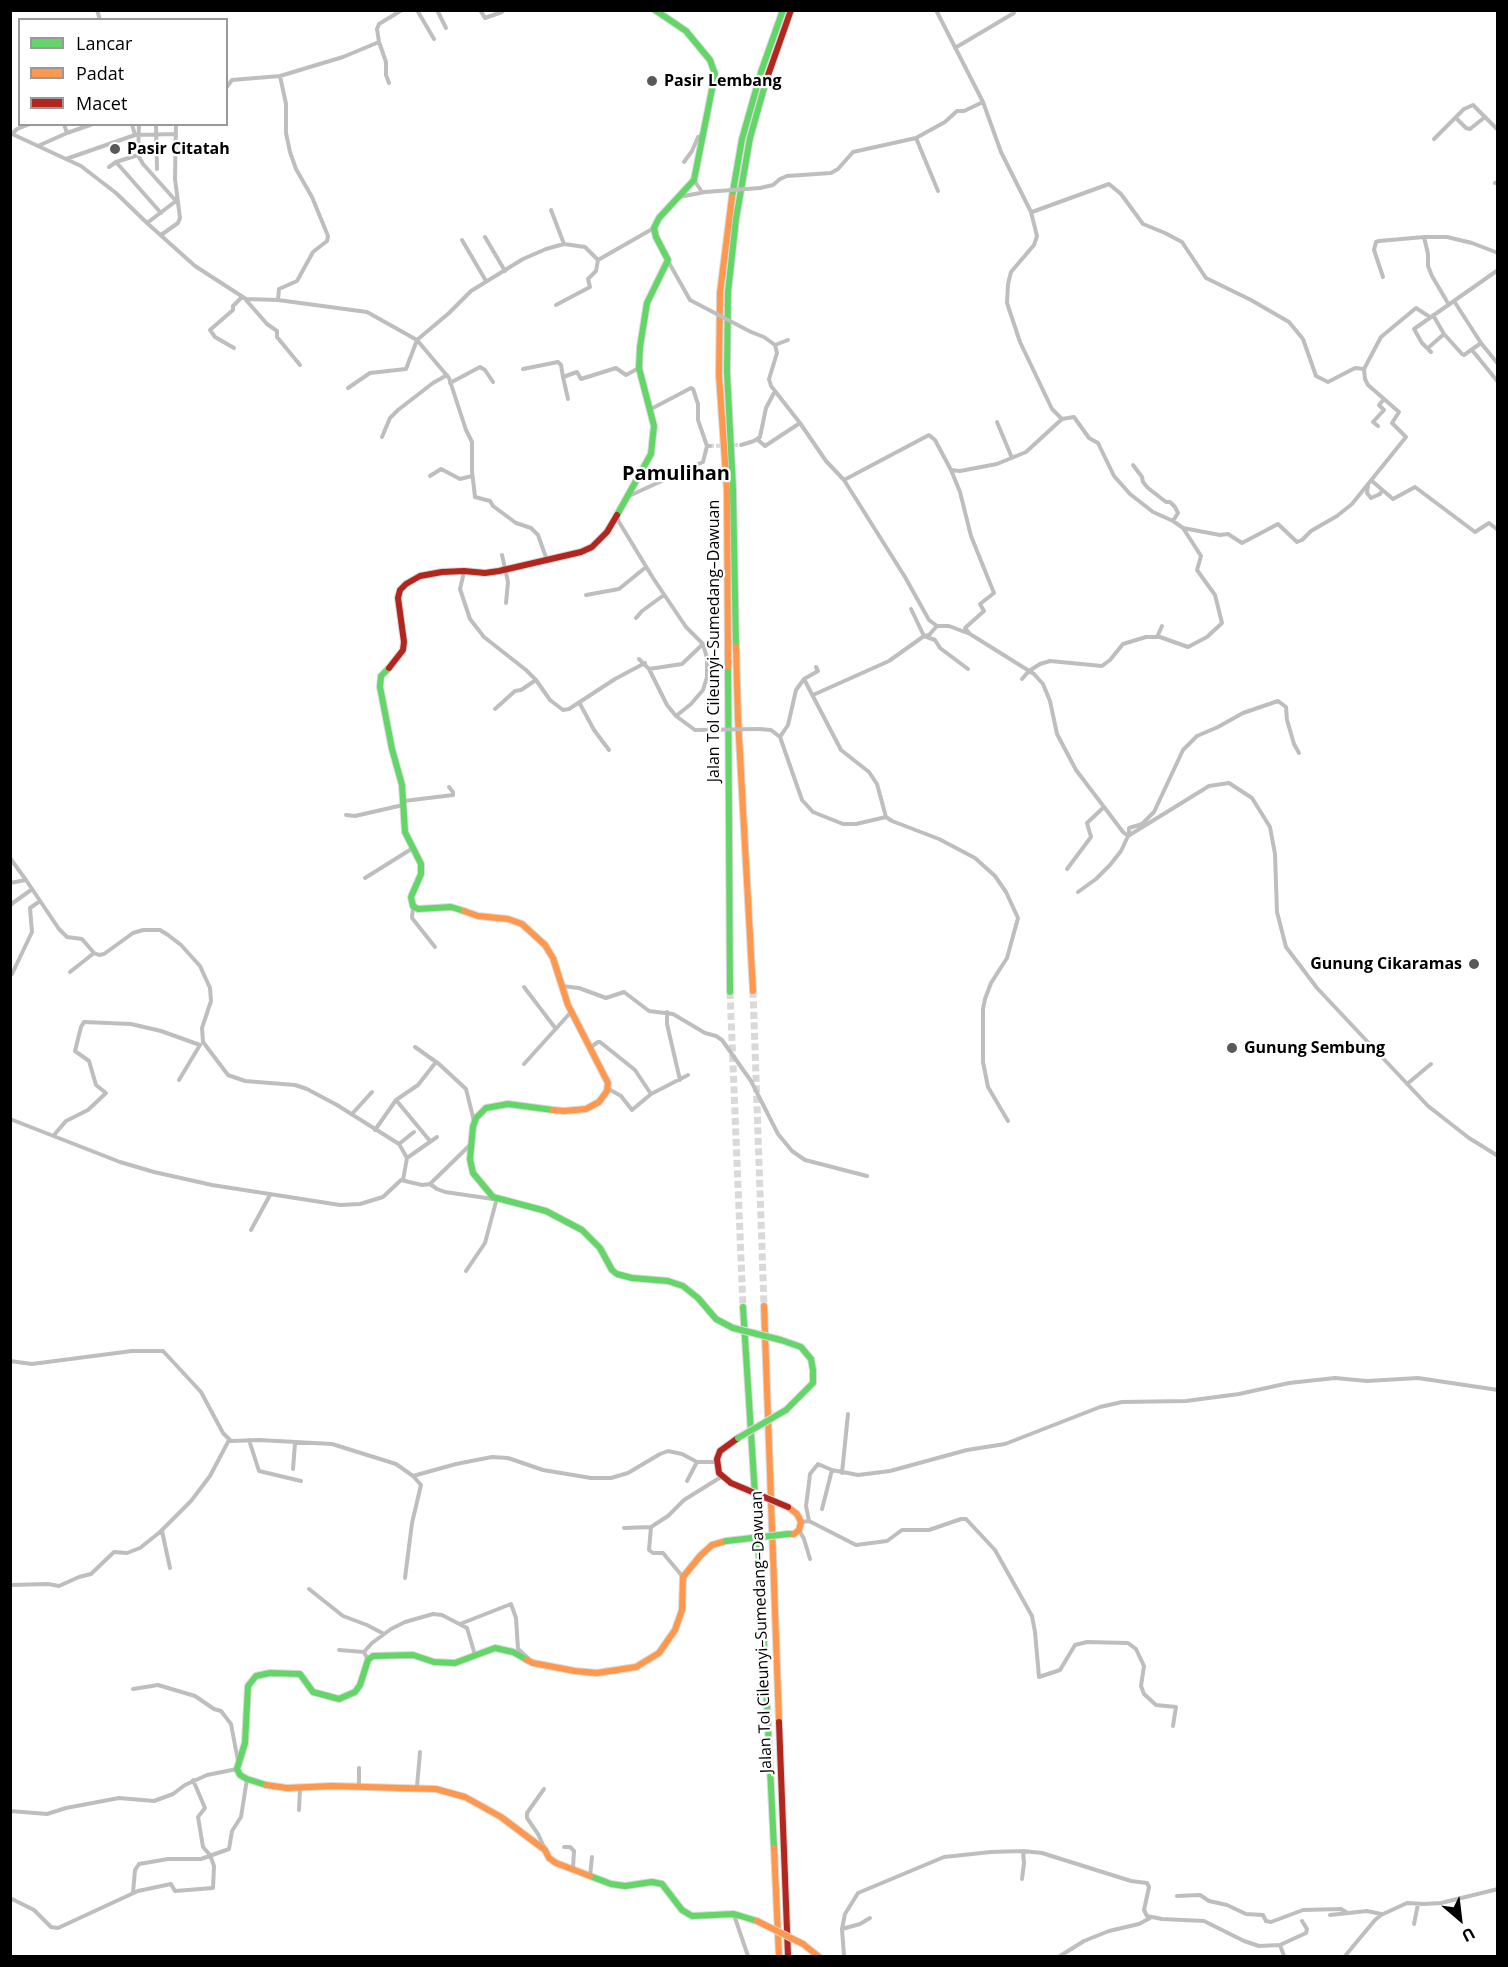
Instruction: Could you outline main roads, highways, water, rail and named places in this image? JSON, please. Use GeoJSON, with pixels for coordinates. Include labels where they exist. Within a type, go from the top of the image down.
{"type":"FeatureCollection","features":[{"type":"Feature","properties":{"kind":"main road"},"geometry":{"type":"LineString","coordinates":[[655,10],[686,31],[714,66],[715,78],[694,180],[656,221],[654,228],[668,261],[646,307],[640,346],[639,368],[655,432],[651,454],[603,537],[592,547],[581,552],[506,570],[485,573],[464,571],[420,576],[406,584],[399,594],[404,650],[383,673],[379,681],[388,734],[401,778],[405,832],[422,868],[411,897],[413,906],[418,909],[451,907],[478,916],[508,919],[522,924],[545,945],[551,955],[571,1012],[607,1080],[608,1088],[599,1102],[586,1109],[564,1111],[517,1104],[486,1108],[475,1122],[471,1144],[471,1169],[485,1189],[497,1199],[543,1210],[562,1218],[590,1237],[617,1274],[632,1278],[668,1281],[683,1286],[698,1298],[716,1319],[733,1328],[801,1347],[811,1359],[813,1383],[786,1410],[726,1445],[720,1451],[717,1462],[721,1477],[788,1507],[805,1522],[794,1534],[726,1541],[712,1545],[683,1577],[680,1621],[667,1645],[645,1663],[624,1671],[597,1673],[533,1663],[504,1648],[495,1648],[455,1663],[434,1662],[413,1655],[377,1656],[368,1660],[360,1685],[354,1692],[339,1699],[313,1692],[300,1674],[270,1673],[254,1677],[248,1686],[245,1743],[238,1765],[240,1775],[263,1785],[300,1788],[358,1786],[417,1788],[465,1797],[482,1805],[545,1851],[556,1863],[611,1884],[625,1886],[652,1882],[662,1884],[682,1910],[692,1916],[734,1914],[756,1921],[802,1944],[818,1956]]}},
{"type":"Feature","properties":{"kind":"main road","name":"Jalan Tol Cileunyi–Sumedang–Dawuan"},"geometry":{"type":"LineString","coordinates":[[730,992],[727,491],[719,375],[720,293],[728,217],[742,138],[761,72],[783,10]]}},
{"type":"Feature","properties":{"kind":"main road","name":"Jalan Tol Cileunyi–Sumedang–Dawuan"},"geometry":{"type":"LineString","coordinates":[[753,991],[738,719],[733,488],[727,372],[728,292],[736,219],[750,138],[791,10]]}},
{"type":"Feature","properties":{"kind":"main road","name":"Jalan Tol Cileunyi–Sumedang–Dawuan"},"geometry":{"type":"LineString","coordinates":[[764,1306],[773,1603],[788,1956]]}},
{"type":"Feature","properties":{"kind":"main road","name":"Jalan Tol Cileunyi–Sumedang–Dawuan"},"geometry":{"type":"LineString","coordinates":[[743,1307],[762,1605],[779,1956]]}},
{"type":"Feature","properties":{"kind":"tunnel"},"geometry":{"type":"LineString","coordinates":[[710,446],[741,445]]}},
{"type":"Feature","properties":{"kind":"tunnel"},"geometry":{"type":"LineString","coordinates":[[753,991],[764,1306]]}},
{"type":"Feature","properties":{"kind":"tunnel"},"geometry":{"type":"LineString","coordinates":[[730,992],[743,1307]]}},
{"type":"Feature","properties":{"kind":"place","name":"Pasir Lembang"},"geometry":{"type":"Point","coordinates":[652,81]}},
{"type":"Feature","properties":{"kind":"place","name":"Pasir Citatah"},"geometry":{"type":"Point","coordinates":[115,149]}},
{"type":"Feature","properties":{"kind":"place","name":"Gunung Cikaramas"},"geometry":{"type":"Point","coordinates":[1474,964]}},
{"type":"Feature","properties":{"kind":"place","name":"Gunung Sembung"},"geometry":{"type":"Point","coordinates":[1232,1048]}},
{"type":"Feature","properties":{"kind":"district","name":"Pamulihan"},"geometry":{"type":"Point","coordinates":[676,474]}}]}
